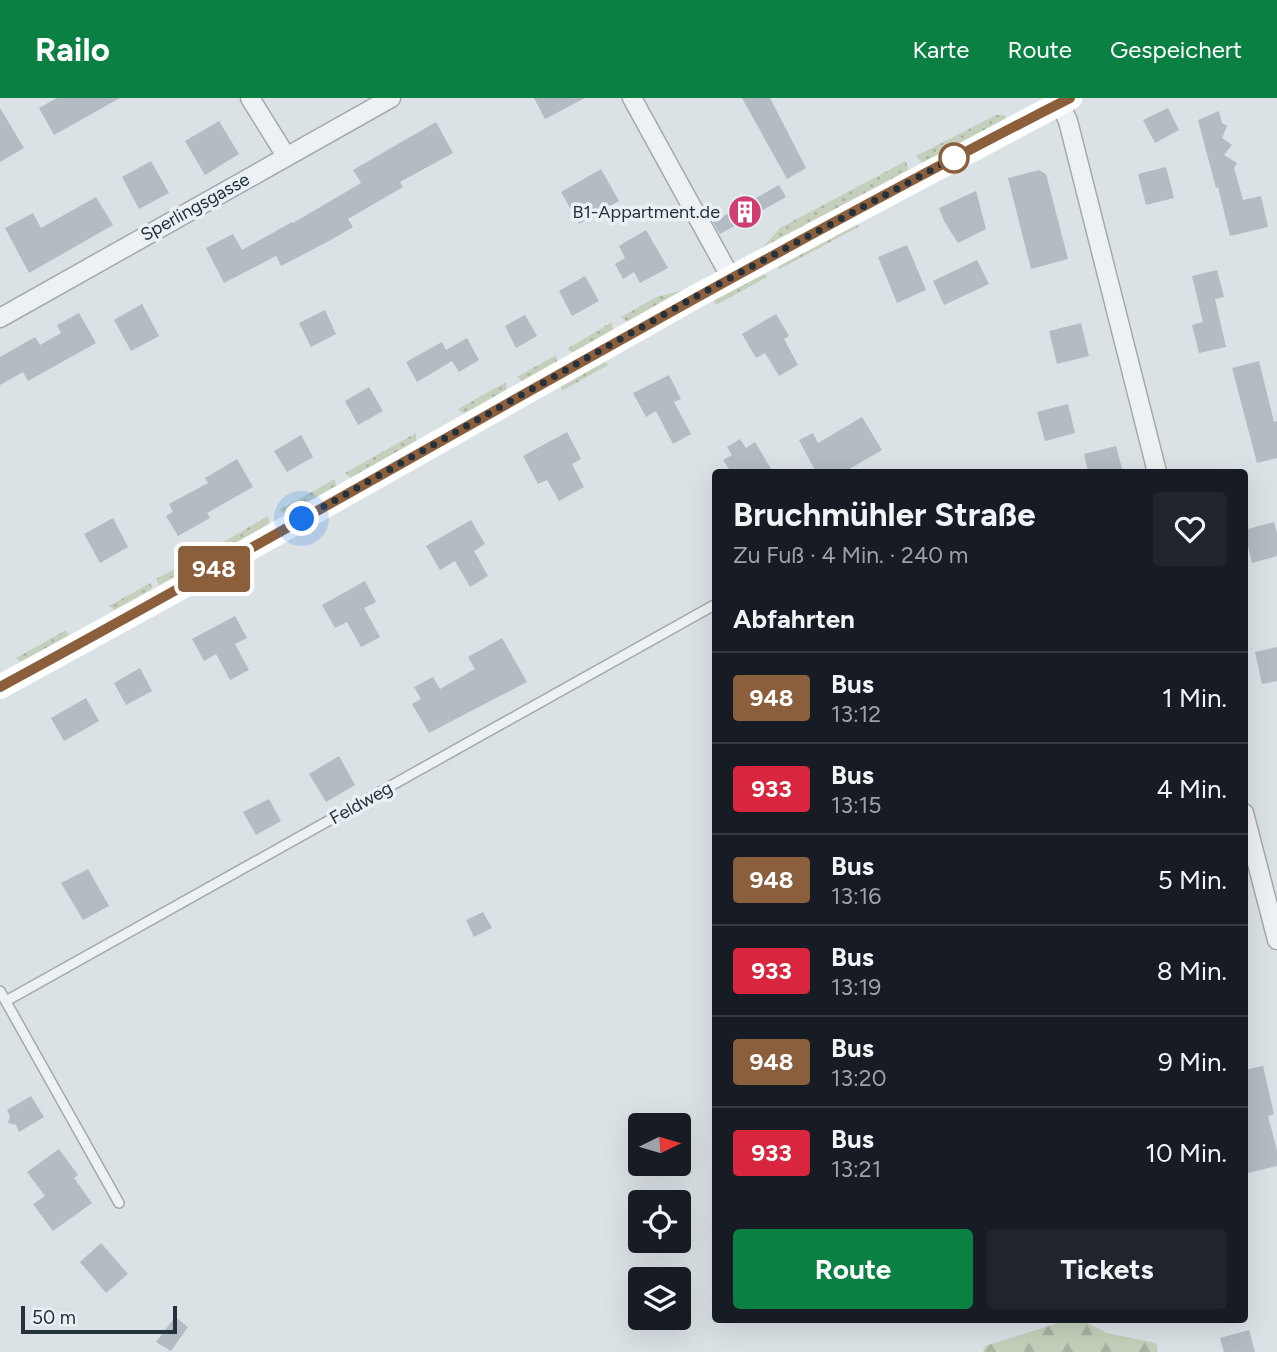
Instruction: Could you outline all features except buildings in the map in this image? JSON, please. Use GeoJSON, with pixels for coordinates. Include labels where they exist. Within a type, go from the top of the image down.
{"type":"FeatureCollection","features":[{"type":"Feature","properties":{"kind":"main road"},"geometry":{"type":"LineString","coordinates":[[0,687],[731,278],[1062,100]]}},
{"type":"Feature","properties":{"kind":"street"},"geometry":{"type":"LineString","coordinates":[[250,98],[286,156]]}},
{"type":"Feature","properties":{"kind":"street","name":"Sperlingsgasse"},"geometry":{"type":"LineString","coordinates":[[0,318],[391,98]]}},
{"type":"Feature","properties":{"kind":"street"},"geometry":{"type":"LineString","coordinates":[[632,98],[731,278]]}},
{"type":"Feature","properties":{"kind":"street"},"geometry":{"type":"LineString","coordinates":[[1062,100],[1156,469]]}},
{"type":"Feature","properties":{"kind":"street"},"geometry":{"type":"LineString","coordinates":[[1248,828],[1277,940]]}},
{"type":"Feature","properties":{"kind":"lane","name":"Feldweg"},"geometry":{"type":"LineString","coordinates":[[6,1001],[712,606]]}},
{"type":"Feature","properties":{"kind":"lane"},"geometry":{"type":"LineString","coordinates":[[0,990],[119,1203]]}},
{"type":"Feature","properties":{"kind":"green space"},"geometry":{"type":"Polygon","coordinates":[[[996,115],[1005,115],[1007,121],[923,164],[916,156],[996,115]]]}},
{"type":"Feature","properties":{"kind":"green space"},"geometry":{"type":"Polygon","coordinates":[[[906,161],[909,172],[764,249],[780,228],[906,161]]]}},
{"type":"Feature","properties":{"kind":"green space"},"geometry":{"type":"Polygon","coordinates":[[[855,223],[860,226],[778,270],[778,265],[855,223]]]}},
{"type":"Feature","properties":{"kind":"green space"},"geometry":{"type":"Polygon","coordinates":[[[762,273],[767,277],[716,305],[713,300],[762,273]]]}},
{"type":"Feature","properties":{"kind":"green space"},"geometry":{"type":"Polygon","coordinates":[[[684,290],[628,323],[621,317],[656,297],[684,290]]]}},
{"type":"Feature","properties":{"kind":"green space"},"geometry":{"type":"Polygon","coordinates":[[[612,322],[613,332],[574,353],[567,349],[612,322]]]}},
{"type":"Feature","properties":{"kind":"green space"},"geometry":{"type":"Polygon","coordinates":[[[556,355],[557,363],[523,382],[517,377],[556,355]]]}},
{"type":"Feature","properties":{"kind":"green space"},"geometry":{"type":"Polygon","coordinates":[[[603,360],[608,365],[562,391],[560,384],[603,360]]]}},
{"type":"Feature","properties":{"kind":"green space"},"geometry":{"type":"Polygon","coordinates":[[[506,382],[507,391],[465,414],[458,409],[506,382]]]}},
{"type":"Feature","properties":{"kind":"green space"},"geometry":{"type":"Polygon","coordinates":[[[416,433],[416,442],[351,478],[345,473],[416,433]]]}},
{"type":"Feature","properties":{"kind":"green space"},"geometry":{"type":"Polygon","coordinates":[[[335,479],[336,486],[286,514],[279,510],[335,479]]]}},
{"type":"Feature","properties":{"kind":"green space"},"geometry":{"type":"Polygon","coordinates":[[[268,516],[269,524],[230,546],[223,542],[268,516]]]}},
{"type":"Feature","properties":{"kind":"green space"},"geometry":{"type":"Polygon","coordinates":[[[214,547],[215,554],[159,585],[156,579],[214,547]]]}},
{"type":"Feature","properties":{"kind":"green space"},"geometry":{"type":"Polygon","coordinates":[[[150,583],[153,588],[114,610],[109,606],[150,583]]]}},
{"type":"Feature","properties":{"kind":"green space"},"geometry":{"type":"Polygon","coordinates":[[[66,630],[69,636],[21,662],[16,658],[66,630]]]}},
{"type":"Feature","properties":{"kind":"green space"},"geometry":{"type":"Polygon","coordinates":[[[1058,1323],[1087,1323],[1107,1333],[1156,1343],[1158,1352],[983,1352],[985,1346],[1058,1323]]]}},
{"type":"Feature","properties":{"kind":"bus line","name":"948"},"geometry":{"type":"LineString","coordinates":[[0,687],[695,297],[1070,98]]}},
{"type":"Feature","properties":{"kind":"place","name":"B1-Appartment.de"},"geometry":{"type":"Point","coordinates":[745,212]}},
{"type":"Feature","properties":{"kind":"route"},"geometry":{"type":"LineString","coordinates":[[302,519],[695,297],[954,158]]}}]}
